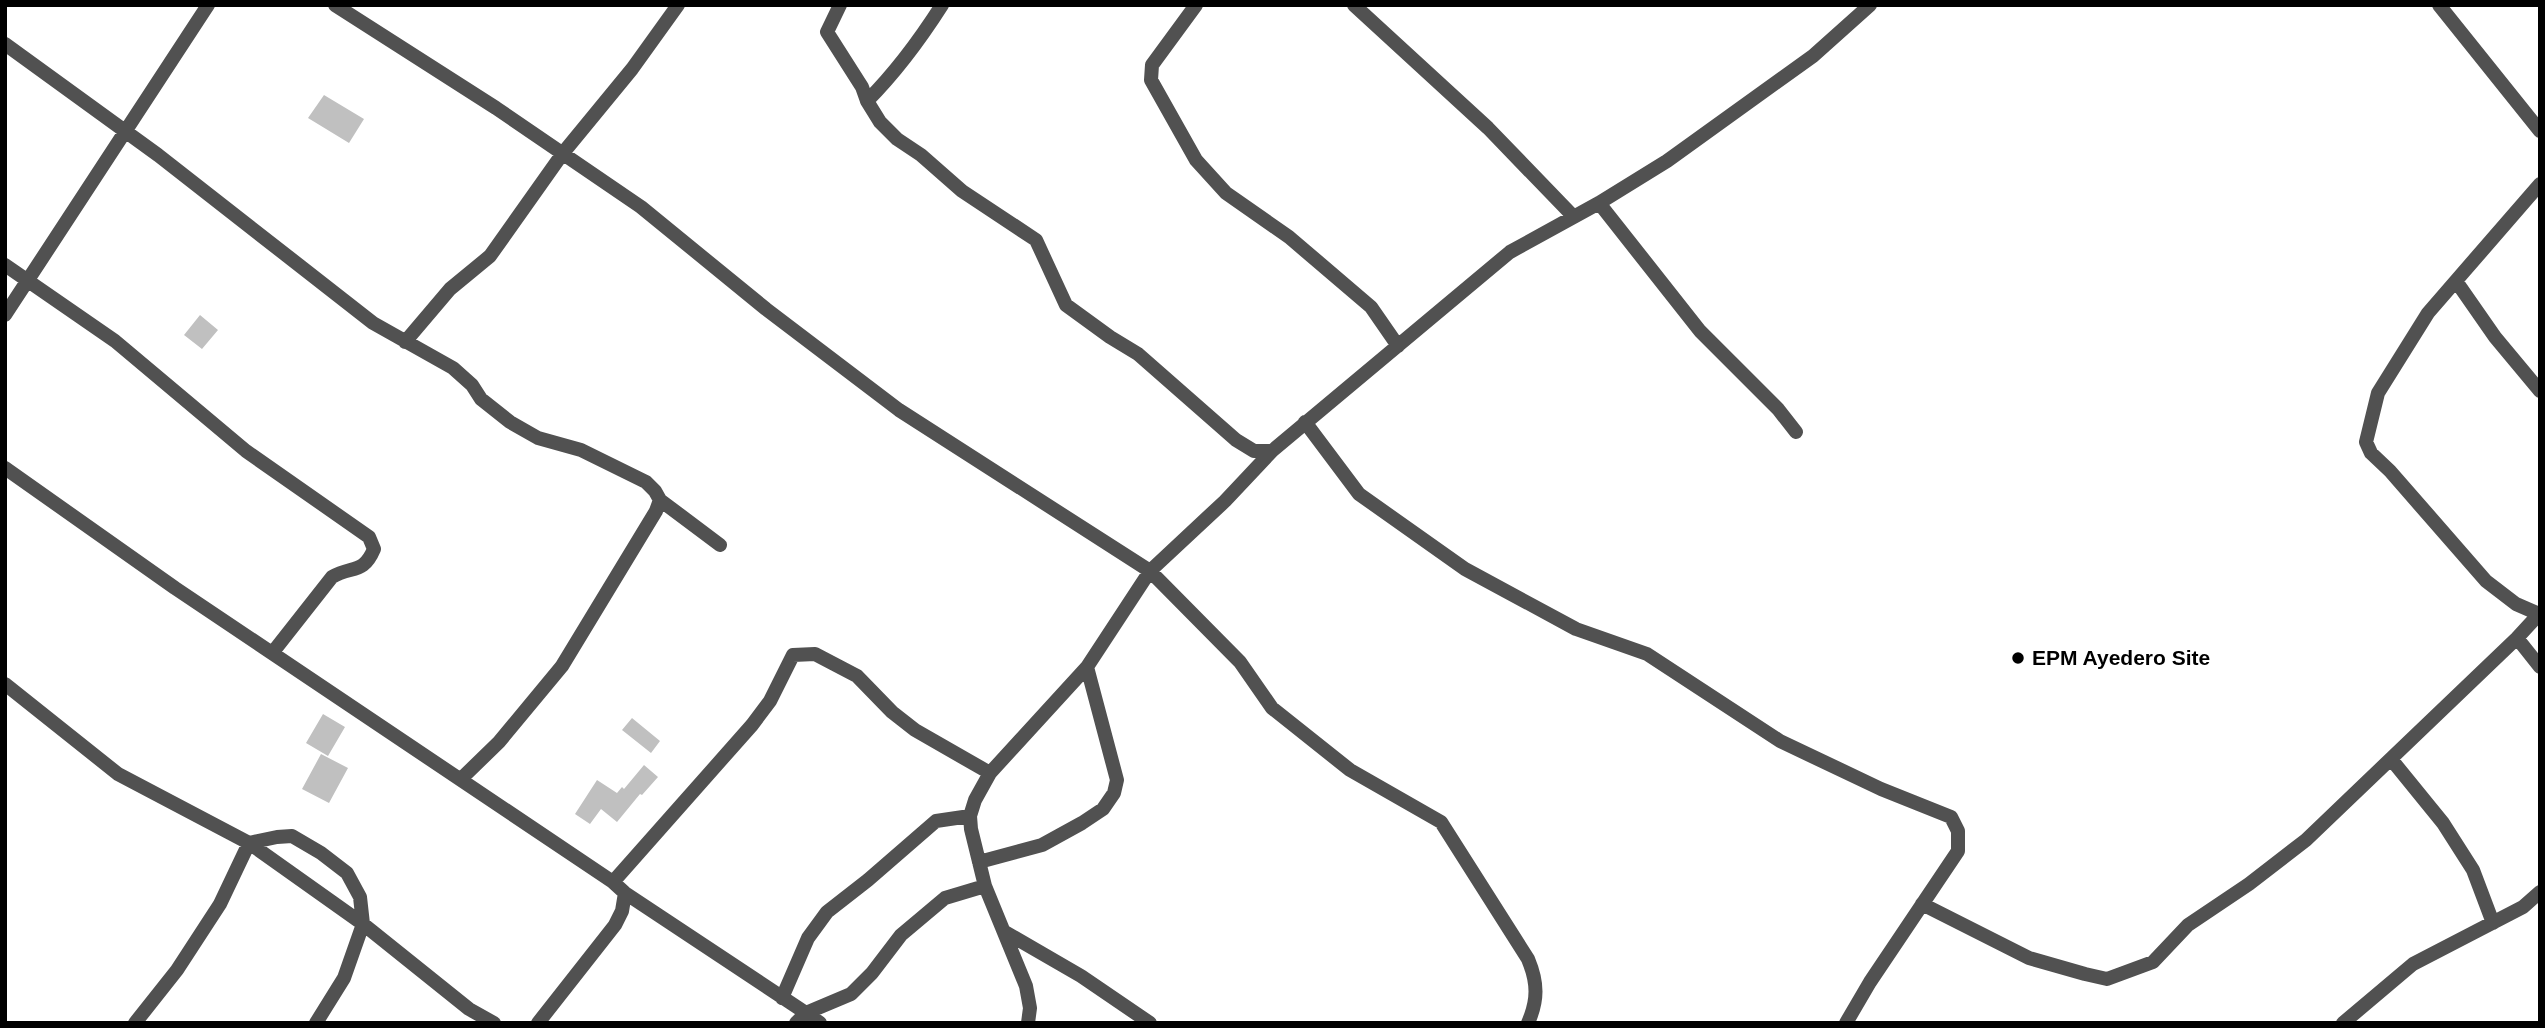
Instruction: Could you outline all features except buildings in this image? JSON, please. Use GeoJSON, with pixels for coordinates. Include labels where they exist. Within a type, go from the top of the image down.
{"type":"FeatureCollection","features":[{"type":"Feature","properties":{"kind":"street"},"geometry":{"type":"LineString","coordinates":[[5,315],[208,5]]}},
{"type":"Feature","properties":{"kind":"street"},"geometry":{"type":"LineString","coordinates":[[335,5],[564,153],[641,207],[718,271],[899,410],[1150,570],[1240,662],[1272,708],[1350,769],[1441,822],[1528,959],[1536,979],[1536,1005],[1528,1023]]}},
{"type":"Feature","properties":{"kind":"street"},"geometry":{"type":"LineString","coordinates":[[405,342],[450,289],[490,256],[564,153],[632,69],[678,5]]}},
{"type":"Feature","properties":{"kind":"street"},"geometry":{"type":"LineString","coordinates":[[839,5],[827,32],[862,87],[880,122],[962,191],[1036,240],[1066,305],[1138,354],[1236,440],[1254,451],[1272,451]]}},
{"type":"Feature","properties":{"kind":"street"},"geometry":{"type":"LineString","coordinates":[[867,101],[918,44],[942,5]]}},
{"type":"Feature","properties":{"kind":"street"},"geometry":{"type":"LineString","coordinates":[[1196,5],[1152,65],[1151,80],[1196,160],[1226,193],[1289,237],[1371,307],[1398,346]]}},
{"type":"Feature","properties":{"kind":"street"},"geometry":{"type":"LineString","coordinates":[[1354,5],[1488,128],[1573,216]]}},
{"type":"Feature","properties":{"kind":"street"},"geometry":{"type":"LineString","coordinates":[[1028,1023],[1030,1008],[1026,986],[985,886],[971,829],[975,800],[990,773],[1087,667],[1150,570],[1225,501],[1272,451],[1510,252],[1599,203],[1667,160],[1813,56],[1870,5]]}},
{"type":"Feature","properties":{"kind":"street"},"geometry":{"type":"LineString","coordinates":[[2439,5],[2540,131]]}},
{"type":"Feature","properties":{"kind":"street"},"geometry":{"type":"LineString","coordinates":[[5,44],[127,132],[373,323],[453,368],[472,384],[481,399],[510,422],[538,438],[581,450],[646,482],[660,500],[720,545]]}},
{"type":"Feature","properties":{"kind":"street"},"geometry":{"type":"LineString","coordinates":[[1922,904],[2029,958],[2107,979],[2153,962],[2188,925],[2249,884],[2306,840],[2517,638],[2539,613],[2516,604],[2486,581],[2390,471],[2371,453],[2367,442],[2378,393],[2428,313],[2540,184]]}},
{"type":"Feature","properties":{"kind":"street"},"geometry":{"type":"LineString","coordinates":[[1599,203],[1700,331],[1778,409],[1796,432]]}},
{"type":"Feature","properties":{"kind":"street"},"geometry":{"type":"LineString","coordinates":[[5,265],[115,341],[246,451],[369,537],[374,549],[369,560],[360,568],[332,577],[273,652]]}},
{"type":"Feature","properties":{"kind":"street"},"geometry":{"type":"LineString","coordinates":[[2456,281],[2495,337],[2540,391]]}},
{"type":"Feature","properties":{"kind":"street"},"geometry":{"type":"LineString","coordinates":[[1306,422],[1359,494],[1465,569],[1576,629],[1647,654],[1780,741],[1881,789],[1951,817],[1958,831],[1958,852],[1870,982],[1846,1023]]}},
{"type":"Feature","properties":{"kind":"street"},"geometry":{"type":"LineString","coordinates":[[5,468],[175,588],[462,778],[625,893],[782,998],[801,1018],[820,1023]]}},
{"type":"Feature","properties":{"kind":"street"},"geometry":{"type":"LineString","coordinates":[[462,778],[499,742],[562,666],[660,500]]}},
{"type":"Feature","properties":{"kind":"street"},"geometry":{"type":"LineString","coordinates":[[2517,638],[2540,667]]}},
{"type":"Feature","properties":{"kind":"street"},"geometry":{"type":"LineString","coordinates":[[613,882],[752,725],[771,701],[793,655],[815,654],[857,676],[891,712],[915,730],[990,773]]}},
{"type":"Feature","properties":{"kind":"street"},"geometry":{"type":"LineString","coordinates":[[979,862],[1042,845],[1103,809],[1114,793],[1117,780],[1087,667]]}},
{"type":"Feature","properties":{"kind":"street"},"geometry":{"type":"LineString","coordinates":[[5,684],[118,774],[249,843],[363,925],[470,1009],[494,1023]]}},
{"type":"Feature","properties":{"kind":"street"},"geometry":{"type":"LineString","coordinates":[[2391,759],[2451,835],[2473,870],[2493,923]]}},
{"type":"Feature","properties":{"kind":"street"},"geometry":{"type":"LineString","coordinates":[[782,998],[808,938],[827,912],[936,821],[971,817]]}},
{"type":"Feature","properties":{"kind":"street"},"geometry":{"type":"LineString","coordinates":[[249,843],[292,836],[347,873],[360,897],[363,925],[344,978],[316,1023]]}},
{"type":"Feature","properties":{"kind":"street"},"geometry":{"type":"LineString","coordinates":[[135,1023],[177,971],[220,904],[249,843]]}},
{"type":"Feature","properties":{"kind":"street"},"geometry":{"type":"LineString","coordinates":[[801,1018],[851,994],[872,973],[901,934],[944,898],[985,886]]}},
{"type":"Feature","properties":{"kind":"street"},"geometry":{"type":"LineString","coordinates":[[2343,1023],[2413,964],[2523,907],[2540,892]]}},
{"type":"Feature","properties":{"kind":"street"},"geometry":{"type":"LineString","coordinates":[[538,1023],[615,925],[622,911],[625,893]]}},
{"type":"Feature","properties":{"kind":"street"},"geometry":{"type":"LineString","coordinates":[[1005,932],[1081,976],[1150,1023]]}},
{"type":"Feature","properties":{"kind":"place","name":"EPM Ayedero Site"},"geometry":{"type":"Point","coordinates":[2018,658]}}]}
